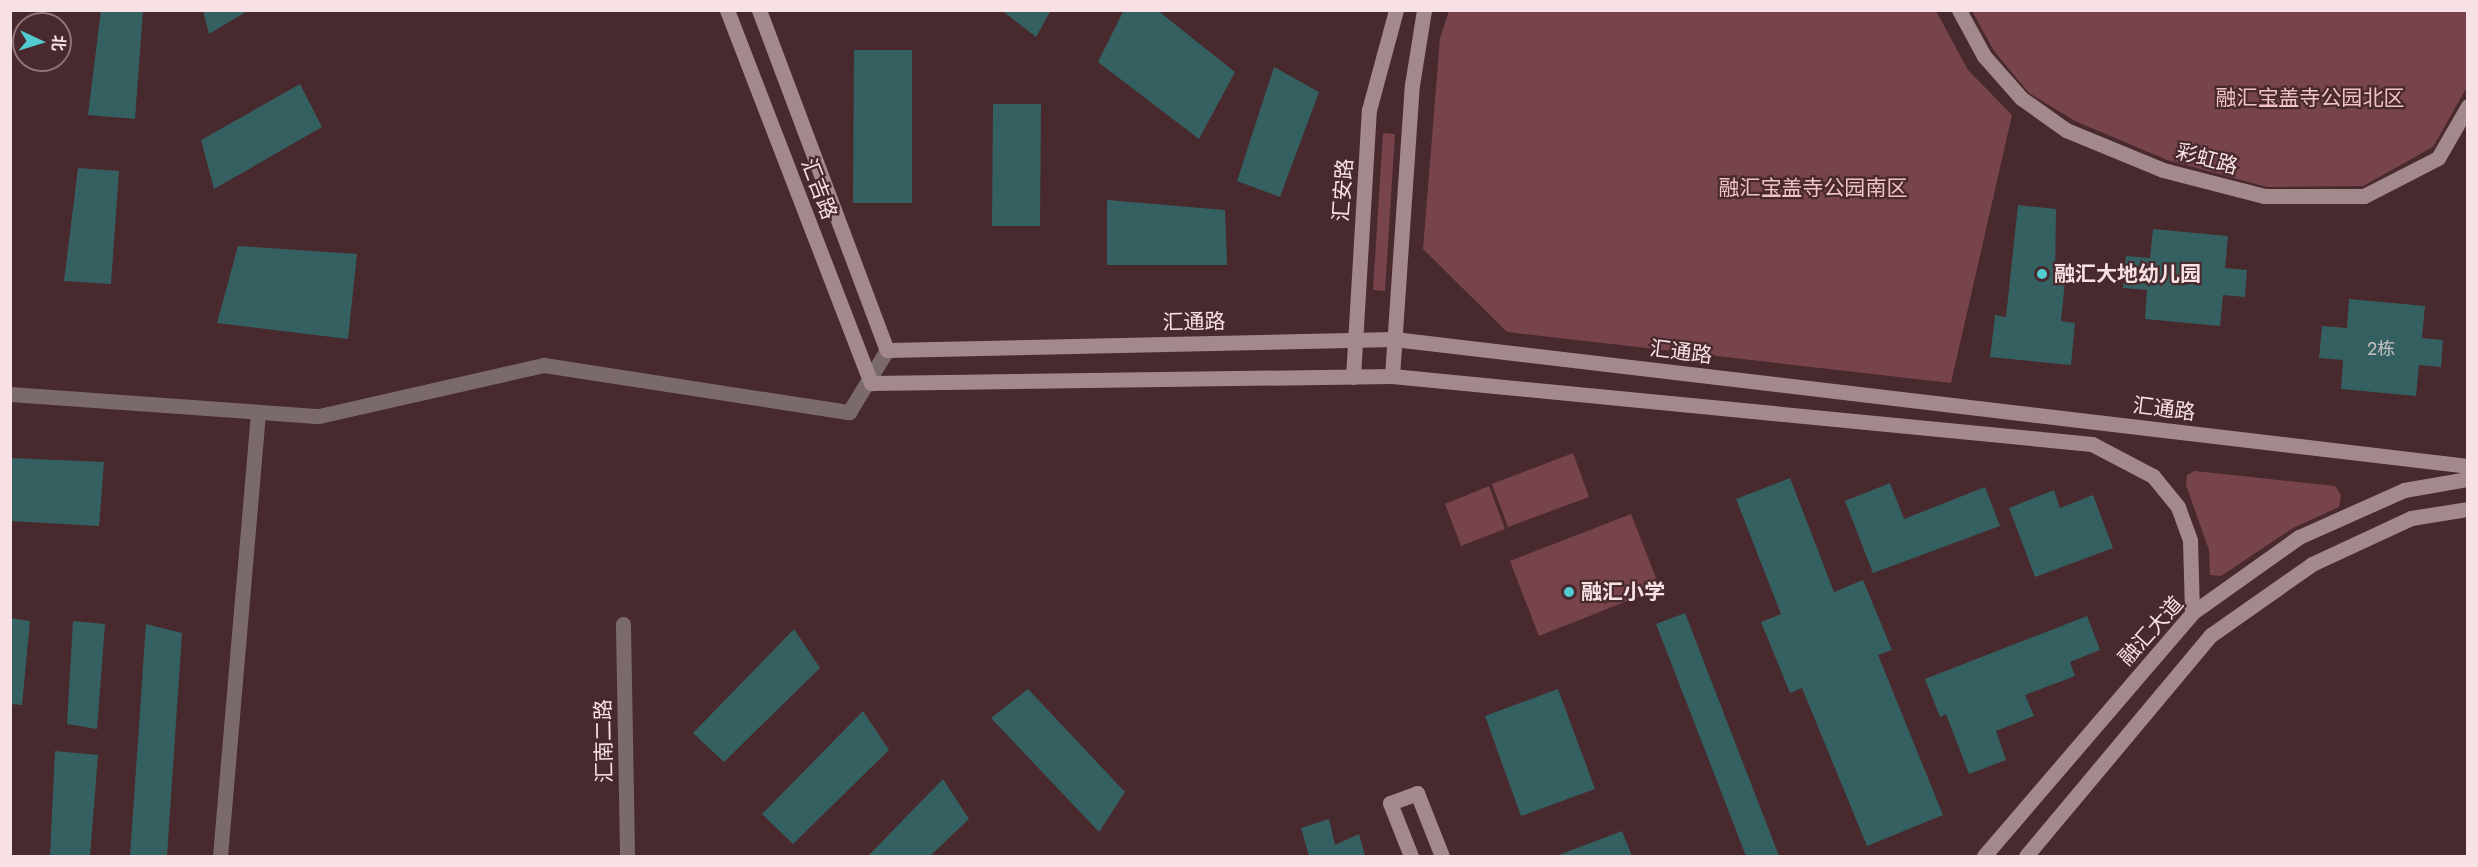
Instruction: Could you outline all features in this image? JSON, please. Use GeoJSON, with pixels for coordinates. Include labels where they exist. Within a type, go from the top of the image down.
{"type":"FeatureCollection","features":[{"type":"Feature","properties":{"kind":"main road","name":"汇吉路"},"geometry":{"type":"LineString","coordinates":[[728,10],[871,383]]}},
{"type":"Feature","properties":{"kind":"main road","name":"汇吉路"},"geometry":{"type":"LineString","coordinates":[[759,10],[887,350]]}},
{"type":"Feature","properties":{"kind":"main road","name":"汇安路"},"geometry":{"type":"LineString","coordinates":[[1353,376],[1369,110],[1396,10]]}},
{"type":"Feature","properties":{"kind":"main road"},"geometry":{"type":"LineString","coordinates":[[1392,376],[1413,75],[1424,10]]}},
{"type":"Feature","properties":{"kind":"main road","name":"彩虹路"},"geometry":{"type":"LineString","coordinates":[[1959,10],[1984,56],[2021,98],[2066,130],[2163,170],[2264,196],[2364,196],[2438,158],[2468,106]]}},
{"type":"Feature","properties":{"kind":"main road","name":"汇通路"},"geometry":{"type":"LineString","coordinates":[[887,350],[1394,339],[2468,466]]}},
{"type":"Feature","properties":{"kind":"main road"},"geometry":{"type":"LineString","coordinates":[[871,383],[1392,376],[2092,444],[2153,476],[2178,507],[2193,558],[2192,613]]}},
{"type":"Feature","properties":{"kind":"main road","name":"融汇大道"},"geometry":{"type":"LineString","coordinates":[[1984,856],[2192,613],[2299,537],[2404,490],[2468,479]]}},
{"type":"Feature","properties":{"kind":"main road"},"geometry":{"type":"LineString","coordinates":[[2026,856],[2211,635],[2312,564],[2411,518],[2468,509]]}},
{"type":"Feature","properties":{"kind":"main road"},"geometry":{"type":"LineString","coordinates":[[1411,856],[1390,803],[1418,793],[1442,856]]}},
{"type":"Feature","properties":{"kind":"street"},"geometry":{"type":"LineString","coordinates":[[10,394],[258,415],[320,416],[544,365],[849,412],[871,383],[887,350]]}},
{"type":"Feature","properties":{"kind":"street"},"geometry":{"type":"LineString","coordinates":[[220,856],[258,415]]}},
{"type":"Feature","properties":{"kind":"street","name":"汇南二路"},"geometry":{"type":"LineString","coordinates":[[623,624],[627,856]]}},
{"type":"Feature","properties":{"kind":"green space","name":"融汇宝盖寺公园南区"},"geometry":{"type":"Polygon","coordinates":[[[1449,11],[1936,11],[1968,70],[2012,115],[1951,383],[1507,332],[1423,249],[1440,38],[1449,11]]]}},
{"type":"Feature","properties":{"kind":"green space","name":"融汇宝盖寺公园北区"},"geometry":{"type":"Polygon","coordinates":[[[1972,11],[2467,11],[2467,87],[2433,147],[2363,186],[2267,187],[2167,160],[2075,121],[2029,93],[1994,51],[1972,11]]]}},
{"type":"Feature","properties":{"kind":"green space"},"geometry":{"type":"Polygon","coordinates":[[[1383,133],[1395,134],[1385,291],[1373,290],[1383,133]]]}},
{"type":"Feature","properties":{"kind":"green space"},"geometry":{"type":"Polygon","coordinates":[[[1573,453],[1589,497],[1508,527],[1492,484],[1573,453]]]}},
{"type":"Feature","properties":{"kind":"green space"},"geometry":{"type":"Polygon","coordinates":[[[2195,471],[2335,486],[2341,495],[2339,507],[2293,528],[2221,576],[2210,575],[2209,550],[2186,485],[2187,475],[2195,471]]]}},
{"type":"Feature","properties":{"kind":"green space"},"geometry":{"type":"Polygon","coordinates":[[[1489,486],[1505,529],[1461,546],[1445,504],[1489,486]]]}},
{"type":"Feature","properties":{"kind":"green space"},"geometry":{"type":"Polygon","coordinates":[[[1631,514],[1660,588],[1539,636],[1510,561],[1631,514]]]}},
{"type":"Feature","properties":{"kind":"building"},"geometry":{"type":"Polygon","coordinates":[[[101,10],[143,10],[135,119],[88,115],[101,10]]]}},
{"type":"Feature","properties":{"kind":"building"},"geometry":{"type":"Polygon","coordinates":[[[203,10],[249,10],[209,34],[203,10]]]}},
{"type":"Feature","properties":{"kind":"building"},"geometry":{"type":"Polygon","coordinates":[[[1001,10],[1051,10],[1036,37],[1001,10]]]}},
{"type":"Feature","properties":{"kind":"building"},"geometry":{"type":"Polygon","coordinates":[[[1124,10],[1157,10],[1235,72],[1199,139],[1098,62],[1124,10]]]}},
{"type":"Feature","properties":{"kind":"building"},"geometry":{"type":"Polygon","coordinates":[[[854,50],[912,50],[912,203],[853,203],[854,50]]]}},
{"type":"Feature","properties":{"kind":"building"},"geometry":{"type":"Polygon","coordinates":[[[1274,67],[1319,92],[1280,197],[1237,181],[1274,67]]]}},
{"type":"Feature","properties":{"kind":"building"},"geometry":{"type":"Polygon","coordinates":[[[300,84],[322,127],[214,189],[201,140],[300,84]]]}},
{"type":"Feature","properties":{"kind":"building"},"geometry":{"type":"Polygon","coordinates":[[[993,104],[1041,104],[1040,226],[992,226],[993,104]]]}},
{"type":"Feature","properties":{"kind":"building"},"geometry":{"type":"Polygon","coordinates":[[[78,168],[119,171],[111,284],[64,281],[78,168]]]}},
{"type":"Feature","properties":{"kind":"building"},"geometry":{"type":"Polygon","coordinates":[[[1107,200],[1225,210],[1227,265],[1107,265],[1107,200]]]}},
{"type":"Feature","properties":{"kind":"building"},"geometry":{"type":"Polygon","coordinates":[[[2018,205],[2056,209],[2055,280],[2065,281],[2061,321],[2075,323],[2071,365],[1990,357],[1995,315],[2006,317],[2018,205]]]}},
{"type":"Feature","properties":{"kind":"building"},"geometry":{"type":"Polygon","coordinates":[[[2153,229],[2228,236],[2225,268],[2247,270],[2245,297],[2223,295],[2220,326],[2145,319],[2147,290],[2123,288],[2126,256],[2150,258],[2153,229]]]}},
{"type":"Feature","properties":{"kind":"building"},"geometry":{"type":"Polygon","coordinates":[[[238,246],[357,254],[348,339],[217,323],[238,246]]]}},
{"type":"Feature","properties":{"kind":"building"},"geometry":{"type":"Polygon","coordinates":[[[2349,299],[2425,306],[2422,338],[2443,340],[2441,367],[2419,365],[2416,396],[2341,389],[2343,360],[2319,358],[2322,326],[2347,328],[2349,299]]]}},
{"type":"Feature","properties":{"kind":"building"},"geometry":{"type":"Polygon","coordinates":[[[10,458],[104,462],[99,526],[10,521],[10,458]]]}},
{"type":"Feature","properties":{"kind":"building"},"geometry":{"type":"Polygon","coordinates":[[[1790,478],[1834,592],[1863,580],[1892,650],[1878,655],[1943,815],[1867,846],[1802,688],[1790,693],[1761,622],[1781,614],[1736,499],[1790,478]]]}},
{"type":"Feature","properties":{"kind":"building"},"geometry":{"type":"Polygon","coordinates":[[[1890,483],[1904,519],[1985,487],[2000,526],[1873,573],[1845,501],[1890,483]]]}},
{"type":"Feature","properties":{"kind":"building"},"geometry":{"type":"Polygon","coordinates":[[[2054,490],[2060,508],[2093,495],[2113,548],[2035,577],[2009,508],[2054,490]]]}},
{"type":"Feature","properties":{"kind":"building"},"geometry":{"type":"Polygon","coordinates":[[[1685,613],[1779,856],[1746,856],[1656,624],[1685,613]]]}},
{"type":"Feature","properties":{"kind":"building"},"geometry":{"type":"Polygon","coordinates":[[[2087,616],[2100,650],[2070,662],[2075,676],[2025,695],[2034,716],[1996,731],[2006,760],[1969,774],[1946,714],[1940,717],[1925,679],[2087,616]]]}},
{"type":"Feature","properties":{"kind":"building"},"geometry":{"type":"Polygon","coordinates":[[[10,618],[30,621],[22,705],[10,704],[10,618]]]}},
{"type":"Feature","properties":{"kind":"building"},"geometry":{"type":"Polygon","coordinates":[[[73,621],[105,624],[97,729],[67,724],[73,621]]]}},
{"type":"Feature","properties":{"kind":"building"},"geometry":{"type":"Polygon","coordinates":[[[146,624],[182,633],[167,856],[130,856],[146,624]]]}},
{"type":"Feature","properties":{"kind":"building"},"geometry":{"type":"Polygon","coordinates":[[[794,629],[820,668],[724,762],[693,733],[794,629]]]}},
{"type":"Feature","properties":{"kind":"building"},"geometry":{"type":"Polygon","coordinates":[[[1028,689],[1125,792],[1099,832],[991,718],[1028,689]]]}},
{"type":"Feature","properties":{"kind":"building"},"geometry":{"type":"Polygon","coordinates":[[[1558,689],[1595,789],[1521,816],[1485,716],[1558,689]]]}},
{"type":"Feature","properties":{"kind":"building"},"geometry":{"type":"Polygon","coordinates":[[[863,711],[889,750],[793,844],[762,814],[863,711]]]}},
{"type":"Feature","properties":{"kind":"building"},"geometry":{"type":"Polygon","coordinates":[[[55,751],[98,755],[90,856],[50,856],[55,751]]]}},
{"type":"Feature","properties":{"kind":"building"},"geometry":{"type":"Polygon","coordinates":[[[943,779],[969,819],[930,856],[868,856],[943,779]]]}},
{"type":"Feature","properties":{"kind":"building"},"geometry":{"type":"Polygon","coordinates":[[[1329,819],[1335,845],[1359,834],[1365,856],[1309,856],[1301,828],[1329,819]]]}},
{"type":"Feature","properties":{"kind":"building"},"geometry":{"type":"Polygon","coordinates":[[[1622,831],[1632,856],[1559,856],[1559,855],[1622,831]]]}},
{"type":"Feature","properties":{"kind":"place","name":"融汇大地幼儿园"},"geometry":{"type":"Point","coordinates":[2042,274]}},
{"type":"Feature","properties":{"kind":"place","name":"融汇小学"},"geometry":{"type":"Point","coordinates":[1569,592]}}]}
